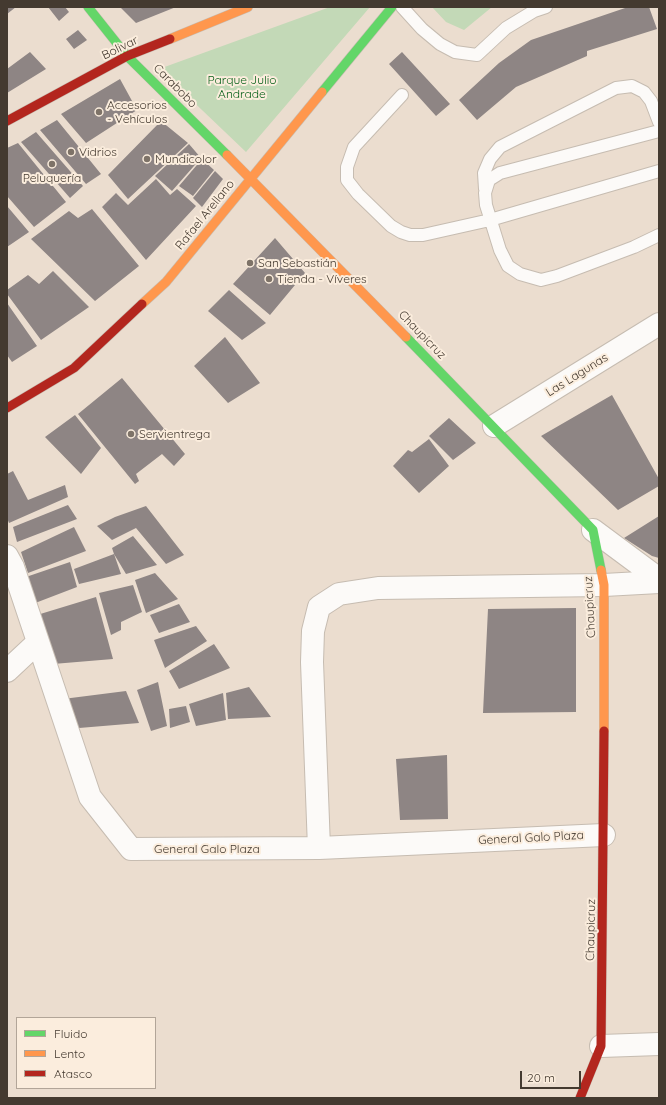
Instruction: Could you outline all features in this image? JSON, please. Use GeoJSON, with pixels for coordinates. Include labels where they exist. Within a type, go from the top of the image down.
{"type":"FeatureCollection","features":[{"type":"Feature","properties":{"kind":"street","name":"Carabobo"},"geometry":{"type":"LineString","coordinates":[[88,7],[127,56],[251,178]]}},
{"type":"Feature","properties":{"kind":"street","name":"Bolivar"},"geometry":{"type":"LineString","coordinates":[[7,121],[127,56],[248,7]]}},
{"type":"Feature","properties":{"kind":"street","name":"Rafael Arellano"},"geometry":{"type":"LineString","coordinates":[[7,408],[74,368],[166,282],[392,7]]}},
{"type":"Feature","properties":{"kind":"street","name":"Chaupicruz"},"geometry":{"type":"LineString","coordinates":[[251,178],[494,426],[593,530],[604,585],[604,835],[601,1046],[580,1098]]}},
{"type":"Feature","properties":{"kind":"street","name":"Las Lagunas"},"geometry":{"type":"LineString","coordinates":[[494,426],[659,324]]}},
{"type":"Feature","properties":{"kind":"street"},"geometry":{"type":"LineString","coordinates":[[593,530],[659,579]]}},
{"type":"Feature","properties":{"kind":"street","name":"General Galo Plaza"},"geometry":{"type":"LineString","coordinates":[[9,564],[38,642],[90,797],[131,849],[319,848],[604,835]]}},
{"type":"Feature","properties":{"kind":"street"},"geometry":{"type":"LineString","coordinates":[[319,848],[312,662],[313,631],[319,607],[338,594],[378,588],[604,585],[659,582]]}},
{"type":"Feature","properties":{"kind":"street"},"geometry":{"type":"LineString","coordinates":[[7,671],[38,642]]}},
{"type":"Feature","properties":{"kind":"street"},"geometry":{"type":"LineString","coordinates":[[601,1046],[659,1044]]}},
{"type":"Feature","properties":{"kind":"lane"},"geometry":{"type":"LineString","coordinates":[[402,7],[422,29],[440,44],[455,52],[477,55],[506,28],[534,11],[546,7]]}},
{"type":"Feature","properties":{"kind":"lane"},"geometry":{"type":"LineString","coordinates":[[659,122],[651,101],[644,92],[632,86],[616,88],[500,146],[490,158],[484,173],[486,205],[500,250],[508,266],[520,274],[541,280],[558,276],[634,247],[659,235]]}},
{"type":"Feature","properties":{"kind":"lane"},"geometry":{"type":"LineString","coordinates":[[402,94],[354,147],[347,167],[347,180],[358,194],[391,226],[400,232],[410,235],[429,234],[490,220],[659,171]]}},
{"type":"Feature","properties":{"kind":"lane"},"geometry":{"type":"LineString","coordinates":[[485,193],[489,180],[500,173],[659,131]]}},
{"type":"Feature","properties":{"kind":"green space","name":"Parque Julio Andrade"},"geometry":{"type":"Polygon","coordinates":[[[330,7],[370,7],[246,152],[159,69],[330,7]]]}},
{"type":"Feature","properties":{"kind":"green space"},"geometry":{"type":"Polygon","coordinates":[[[432,7],[492,7],[464,30],[446,22],[432,7]]]}},
{"type":"Feature","properties":{"kind":"building"},"geometry":{"type":"Polygon","coordinates":[[[7,7],[16,7],[7,14],[7,7]]]}},
{"type":"Feature","properties":{"kind":"building"},"geometry":{"type":"Polygon","coordinates":[[[48,7],[65,7],[69,12],[59,21],[48,7]]]}},
{"type":"Feature","properties":{"kind":"building"},"geometry":{"type":"Polygon","coordinates":[[[120,7],[176,7],[136,23],[120,7]]]}},
{"type":"Feature","properties":{"kind":"building"},"geometry":{"type":"Polygon","coordinates":[[[628,7],[649,7],[657,29],[587,51],[587,56],[516,87],[477,120],[459,100],[499,63],[531,40],[628,7]]]}},
{"type":"Feature","properties":{"kind":"building"},"geometry":{"type":"Polygon","coordinates":[[[78,30],[87,40],[74,49],[66,39],[78,30]]]}},
{"type":"Feature","properties":{"kind":"building"},"geometry":{"type":"Polygon","coordinates":[[[30,52],[46,69],[7,93],[7,69],[30,52]]]}},
{"type":"Feature","properties":{"kind":"building"},"geometry":{"type":"Polygon","coordinates":[[[402,52],[450,104],[436,116],[389,64],[402,52]]]}},
{"type":"Feature","properties":{"kind":"building","name":"Accesorios - Vehículos"},"geometry":{"type":"Polygon","coordinates":[[[120,79],[137,110],[86,143],[61,114],[120,79]]]}},
{"type":"Feature","properties":{"kind":"building","name":"Vidrios"},"geometry":{"type":"Polygon","coordinates":[[[57,120],[101,174],[86,184],[40,130],[57,120]]]}},
{"type":"Feature","properties":{"kind":"building","name":"Mundicolor"},"geometry":{"type":"Polygon","coordinates":[[[161,121],[188,143],[128,199],[108,175],[161,121]]]}},
{"type":"Feature","properties":{"kind":"building","name":"Peluquería"},"geometry":{"type":"Polygon","coordinates":[[[36,132],[83,186],[70,198],[21,142],[36,132]]]}},
{"type":"Feature","properties":{"kind":"building"},"geometry":{"type":"Polygon","coordinates":[[[18,143],[66,202],[34,227],[7,196],[7,148],[18,143]]]}},
{"type":"Feature","properties":{"kind":"building"},"geometry":{"type":"Polygon","coordinates":[[[189,144],[201,158],[172,191],[155,176],[189,144]]]}},
{"type":"Feature","properties":{"kind":"building"},"geometry":{"type":"Polygon","coordinates":[[[202,159],[214,170],[193,196],[179,186],[202,159]]]}},
{"type":"Feature","properties":{"kind":"building"},"geometry":{"type":"Polygon","coordinates":[[[215,171],[223,179],[202,207],[193,198],[215,171]]]}},
{"type":"Feature","properties":{"kind":"building"},"geometry":{"type":"Polygon","coordinates":[[[156,179],[170,195],[177,189],[196,206],[146,260],[102,207],[116,193],[128,205],[156,179]]]}},
{"type":"Feature","properties":{"kind":"building"},"geometry":{"type":"Polygon","coordinates":[[[7,206],[29,232],[7,247],[7,206]]]}},
{"type":"Feature","properties":{"kind":"building"},"geometry":{"type":"Polygon","coordinates":[[[92,209],[139,266],[95,301],[31,239],[69,211],[78,218],[92,209]]]}},
{"type":"Feature","properties":{"kind":"building","name":"Tienda - Víveres"},"geometry":{"type":"Polygon","coordinates":[[[275,238],[305,273],[270,315],[233,284],[275,238]]]}},
{"type":"Feature","properties":{"kind":"building"},"geometry":{"type":"Polygon","coordinates":[[[53,271],[89,307],[41,340],[7,294],[7,290],[28,275],[39,284],[53,271]]]}},
{"type":"Feature","properties":{"kind":"building"},"geometry":{"type":"Polygon","coordinates":[[[229,290],[266,323],[242,340],[208,311],[229,290]]]}},
{"type":"Feature","properties":{"kind":"building"},"geometry":{"type":"Polygon","coordinates":[[[7,303],[37,346],[12,362],[7,355],[7,303]]]}},
{"type":"Feature","properties":{"kind":"building"},"geometry":{"type":"Polygon","coordinates":[[[225,337],[260,383],[228,403],[194,366],[225,337]]]}},
{"type":"Feature","properties":{"kind":"building","name":"Servientrega"},"geometry":{"type":"Polygon","coordinates":[[[122,378],[185,454],[174,466],[162,454],[136,474],[139,481],[135,484],[78,414],[122,378]]]}},
{"type":"Feature","properties":{"kind":"building"},"geometry":{"type":"Polygon","coordinates":[[[612,395],[659,479],[659,486],[618,510],[541,436],[612,395]]]}},
{"type":"Feature","properties":{"kind":"building"},"geometry":{"type":"Polygon","coordinates":[[[75,415],[101,448],[81,474],[45,437],[75,415]]]}},
{"type":"Feature","properties":{"kind":"building"},"geometry":{"type":"Polygon","coordinates":[[[449,418],[476,443],[453,460],[429,436],[449,418]]]}},
{"type":"Feature","properties":{"kind":"building"},"geometry":{"type":"Polygon","coordinates":[[[429,439],[449,466],[419,493],[393,466],[408,450],[412,452],[429,439]]]}},
{"type":"Feature","properties":{"kind":"building"},"geometry":{"type":"Polygon","coordinates":[[[13,471],[28,500],[65,485],[68,497],[9,523],[7,518],[7,474],[13,471]]]}},
{"type":"Feature","properties":{"kind":"building"},"geometry":{"type":"Polygon","coordinates":[[[68,505],[77,519],[17,542],[13,527],[68,505]]]}},
{"type":"Feature","properties":{"kind":"building"},"geometry":{"type":"Polygon","coordinates":[[[146,506],[184,555],[166,564],[136,528],[112,540],[97,526],[115,517],[146,506]]]}},
{"type":"Feature","properties":{"kind":"building"},"geometry":{"type":"Polygon","coordinates":[[[659,516],[659,558],[652,556],[624,538],[659,516]]]}},
{"type":"Feature","properties":{"kind":"building"},"geometry":{"type":"Polygon","coordinates":[[[74,527],[86,551],[28,573],[21,552],[74,527]]]}},
{"type":"Feature","properties":{"kind":"building"},"geometry":{"type":"Polygon","coordinates":[[[133,536],[157,565],[126,574],[112,548],[133,536]]]}},
{"type":"Feature","properties":{"kind":"building"},"geometry":{"type":"Polygon","coordinates":[[[114,554],[121,574],[79,584],[74,569],[114,554]]]}},
{"type":"Feature","properties":{"kind":"building"},"geometry":{"type":"Polygon","coordinates":[[[70,562],[77,587],[30,605],[23,578],[70,562]]]}},
{"type":"Feature","properties":{"kind":"building"},"geometry":{"type":"Polygon","coordinates":[[[155,573],[178,599],[146,613],[135,580],[155,573]]]}},
{"type":"Feature","properties":{"kind":"building"},"geometry":{"type":"Polygon","coordinates":[[[133,585],[142,612],[121,622],[121,630],[111,635],[99,593],[133,585]]]}},
{"type":"Feature","properties":{"kind":"building"},"geometry":{"type":"Polygon","coordinates":[[[96,597],[113,659],[53,664],[37,615],[96,597]]]}},
{"type":"Feature","properties":{"kind":"building"},"geometry":{"type":"Polygon","coordinates":[[[179,604],[190,622],[159,633],[150,615],[179,604]]]}},
{"type":"Feature","properties":{"kind":"building"},"geometry":{"type":"Polygon","coordinates":[[[576,608],[576,712],[483,713],[488,609],[576,608]]]}},
{"type":"Feature","properties":{"kind":"building"},"geometry":{"type":"Polygon","coordinates":[[[196,626],[207,641],[165,668],[154,640],[196,626]]]}},
{"type":"Feature","properties":{"kind":"building"},"geometry":{"type":"Polygon","coordinates":[[[214,644],[230,668],[179,689],[169,671],[214,644]]]}},
{"type":"Feature","properties":{"kind":"building"},"geometry":{"type":"Polygon","coordinates":[[[158,682],[167,726],[151,731],[137,690],[158,682]]]}},
{"type":"Feature","properties":{"kind":"building"},"geometry":{"type":"Polygon","coordinates":[[[249,687],[271,717],[228,719],[226,693],[249,687]]]}},
{"type":"Feature","properties":{"kind":"building"},"geometry":{"type":"Polygon","coordinates":[[[126,691],[139,723],[79,728],[63,699],[126,691]]]}},
{"type":"Feature","properties":{"kind":"building"},"geometry":{"type":"Polygon","coordinates":[[[223,693],[226,720],[196,726],[189,704],[223,693]]]}},
{"type":"Feature","properties":{"kind":"building"},"geometry":{"type":"Polygon","coordinates":[[[186,706],[190,722],[170,728],[169,709],[186,706]]]}},
{"type":"Feature","properties":{"kind":"building"},"geometry":{"type":"Polygon","coordinates":[[[447,755],[448,819],[400,820],[396,759],[447,755]]]}},
{"type":"Feature","properties":{"kind":"traffic: fast"},"geometry":{"type":"LineString","coordinates":[[88,7],[127,56],[227,155]]}},
{"type":"Feature","properties":{"kind":"traffic: fast"},"geometry":{"type":"LineString","coordinates":[[322,92],[392,7]]}},
{"type":"Feature","properties":{"kind":"traffic: fast"},"geometry":{"type":"LineString","coordinates":[[406,337],[593,530],[601,570]]}},
{"type":"Feature","properties":{"kind":"traffic: slow"},"geometry":{"type":"LineString","coordinates":[[170,39],[248,7]]}},
{"type":"Feature","properties":{"kind":"traffic: slow"},"geometry":{"type":"LineString","coordinates":[[142,304],[166,282],[322,92]]}},
{"type":"Feature","properties":{"kind":"traffic: slow"},"geometry":{"type":"LineString","coordinates":[[227,155],[406,337]]}},
{"type":"Feature","properties":{"kind":"traffic: slow"},"geometry":{"type":"LineString","coordinates":[[601,570],[604,585],[604,731]]}},
{"type":"Feature","properties":{"kind":"traffic: jam"},"geometry":{"type":"LineString","coordinates":[[7,121],[127,56],[170,39]]}},
{"type":"Feature","properties":{"kind":"traffic: jam"},"geometry":{"type":"LineString","coordinates":[[7,408],[74,368],[142,304]]}},
{"type":"Feature","properties":{"kind":"traffic: jam"},"geometry":{"type":"LineString","coordinates":[[580,1098],[601,1046],[604,731]]}},
{"type":"Feature","properties":{"kind":"place","name":"Accesorios - Vehículos"},"geometry":{"type":"Point","coordinates":[99,112]}},
{"type":"Feature","properties":{"kind":"place","name":"Vidrios"},"geometry":{"type":"Point","coordinates":[71,152]}},
{"type":"Feature","properties":{"kind":"place","name":"Mundicolor"},"geometry":{"type":"Point","coordinates":[147,159]}},
{"type":"Feature","properties":{"kind":"place","name":"Peluquería"},"geometry":{"type":"Point","coordinates":[52,164]}},
{"type":"Feature","properties":{"kind":"place","name":"San Sebastián"},"geometry":{"type":"Point","coordinates":[250,263]}},
{"type":"Feature","properties":{"kind":"place","name":"Tienda - Víveres"},"geometry":{"type":"Point","coordinates":[269,279]}},
{"type":"Feature","properties":{"kind":"place","name":"Servientrega"},"geometry":{"type":"Point","coordinates":[131,434]}}]}
